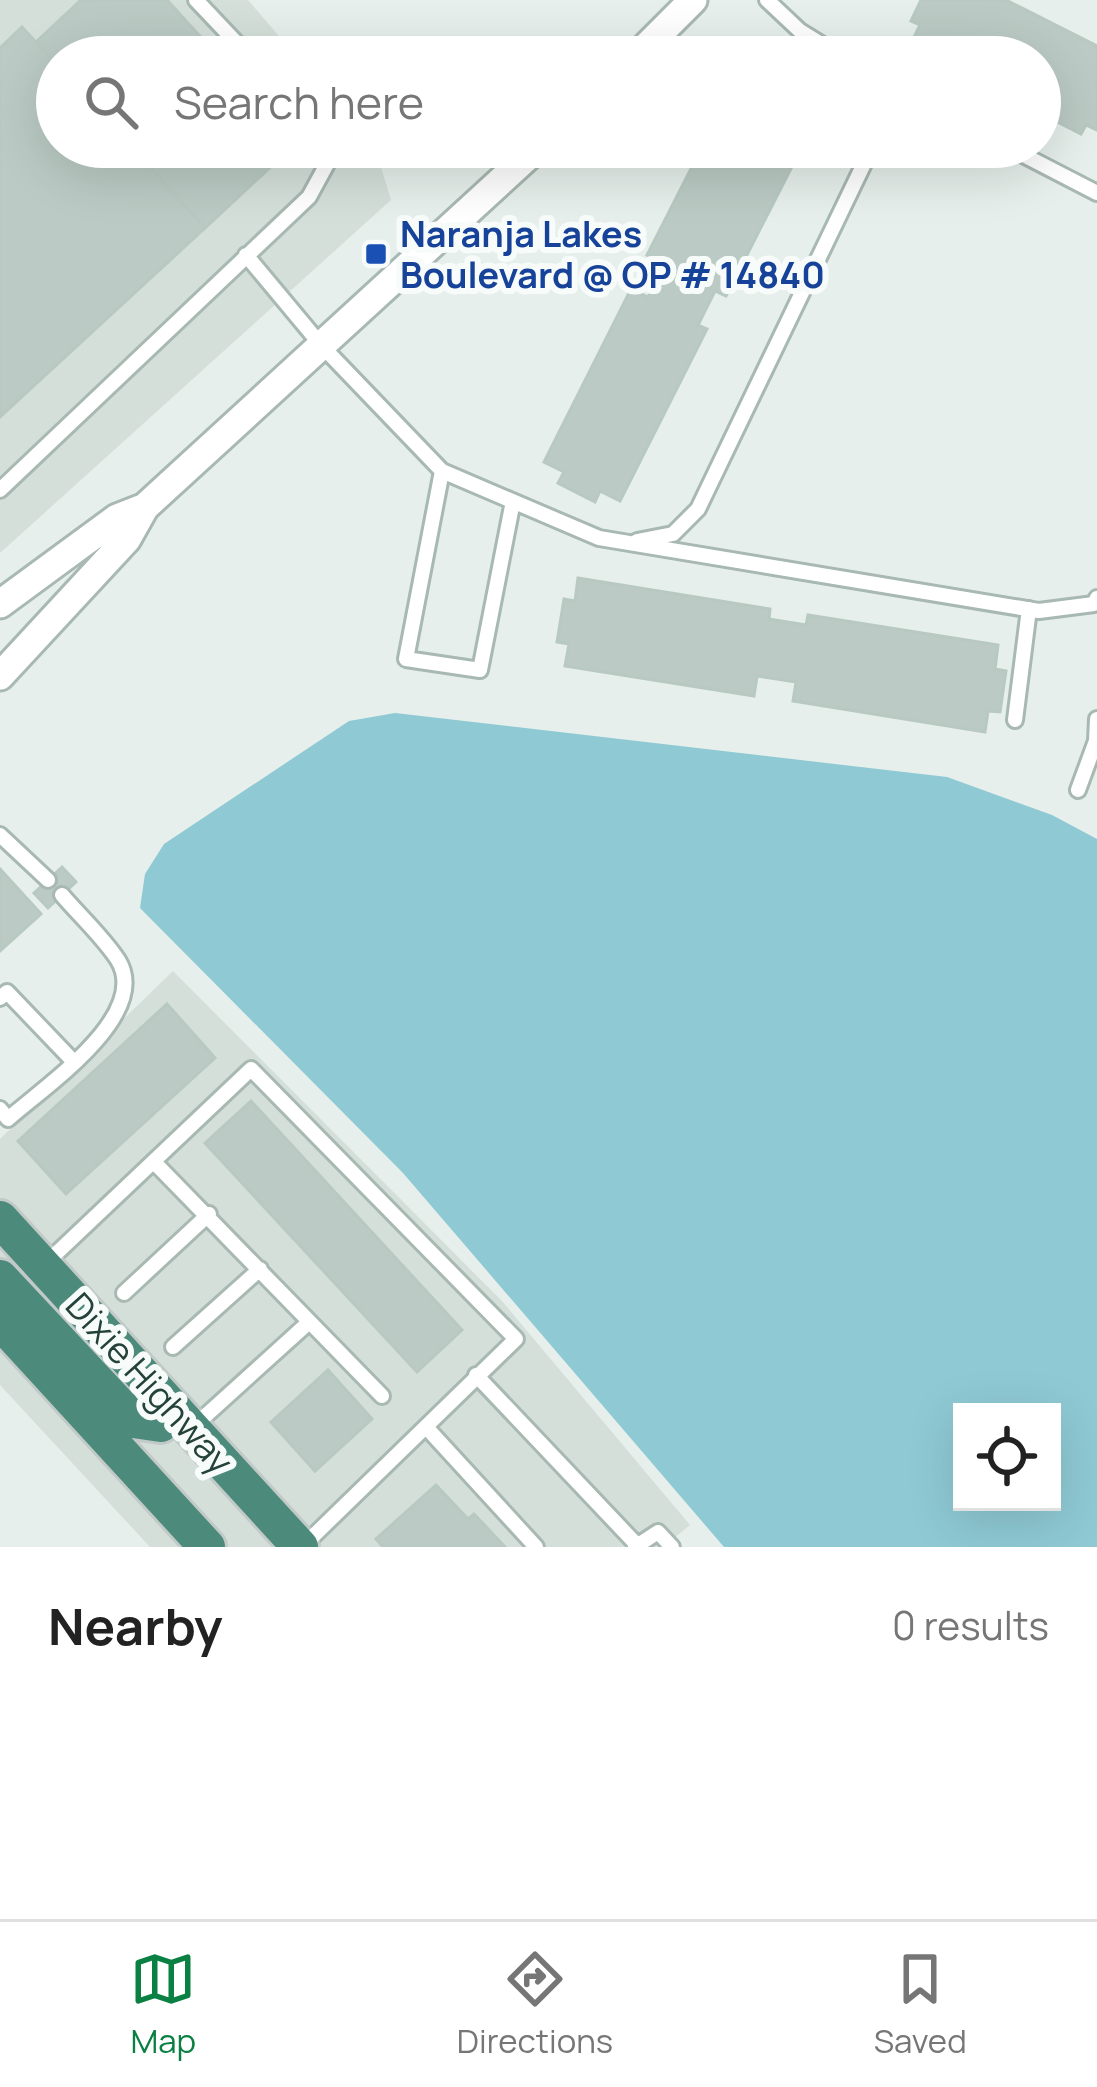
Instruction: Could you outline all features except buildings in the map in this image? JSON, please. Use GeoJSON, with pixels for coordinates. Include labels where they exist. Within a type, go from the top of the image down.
{"type":"FeatureCollection","features":[{"type":"Feature","properties":{"kind":"highway","name":"Dixie Highway"},"geometry":{"type":"LineString","coordinates":[[0,1219],[301,1547]]}},
{"type":"Feature","properties":{"kind":"highway"},"geometry":{"type":"LineString","coordinates":[[0,1278],[133,1420],[161,1424],[184,1420]]}},
{"type":"Feature","properties":{"kind":"highway","name":"Dixie Highway"},"geometry":{"type":"LineString","coordinates":[[10,1339],[207,1547]]}},
{"type":"Feature","properties":{"kind":"street"},"geometry":{"type":"LineString","coordinates":[[657,36],[693,0]]}},
{"type":"Feature","properties":{"kind":"street"},"geometry":{"type":"LineString","coordinates":[[0,676],[127,539],[145,507],[515,168]]}},
{"type":"Feature","properties":{"kind":"street"},"geometry":{"type":"LineString","coordinates":[[0,604],[117,518],[145,507]]}},
{"type":"Feature","properties":{"kind":"lane"},"geometry":{"type":"LineString","coordinates":[[196,0],[230,36]]}},
{"type":"Feature","properties":{"kind":"lane"},"geometry":{"type":"LineString","coordinates":[[767,0],[808,36]]}},
{"type":"Feature","properties":{"kind":"lane"},"geometry":{"type":"LineString","coordinates":[[0,490],[309,197],[325,168]]}},
{"type":"Feature","properties":{"kind":"lane"},"geometry":{"type":"LineString","coordinates":[[626,543],[673,534],[698,509],[862,168]]}},
{"type":"Feature","properties":{"kind":"lane"},"geometry":{"type":"LineString","coordinates":[[1049,168],[1097,193]]}},
{"type":"Feature","properties":{"kind":"lane"},"geometry":{"type":"LineString","coordinates":[[247,255],[321,345],[442,471],[599,538],[1029,609],[1096,606]]}},
{"type":"Feature","properties":{"kind":"lane"},"geometry":{"type":"LineString","coordinates":[[442,471],[406,659],[480,670],[513,501]]}},
{"type":"Feature","properties":{"kind":"lane"},"geometry":{"type":"LineString","coordinates":[[1015,720],[1029,609]]}},
{"type":"Feature","properties":{"kind":"lane"},"geometry":{"type":"LineString","coordinates":[[1078,790],[1096,741],[1097,718]]}},
{"type":"Feature","properties":{"kind":"lane"},"geometry":{"type":"LineString","coordinates":[[0,835],[43,884]]}},
{"type":"Feature","properties":{"kind":"lane"},"geometry":{"type":"LineString","coordinates":[[3,1118],[74,1061],[117,1017],[125,998],[121,964],[78,914],[57,900]]}},
{"type":"Feature","properties":{"kind":"lane"},"geometry":{"type":"LineString","coordinates":[[0,998],[7,992],[74,1061]]}},
{"type":"Feature","properties":{"kind":"lane"},"geometry":{"type":"LineString","coordinates":[[44,1266],[250,1070],[516,1339],[301,1547]]}},
{"type":"Feature","properties":{"kind":"lane"},"geometry":{"type":"LineString","coordinates":[[154,1162],[382,1396]]}},
{"type":"Feature","properties":{"kind":"lane"},"geometry":{"type":"LineString","coordinates":[[124,1293],[209,1214]]}},
{"type":"Feature","properties":{"kind":"lane"},"geometry":{"type":"LineString","coordinates":[[173,1347],[260,1269]]}},
{"type":"Feature","properties":{"kind":"lane"},"geometry":{"type":"LineString","coordinates":[[184,1420],[308,1323]]}},
{"type":"Feature","properties":{"kind":"lane"},"geometry":{"type":"LineString","coordinates":[[476,1375],[636,1546],[658,1532],[672,1547]]}},
{"type":"Feature","properties":{"kind":"lane"},"geometry":{"type":"LineString","coordinates":[[426,1427],[536,1547]]}},
{"type":"Feature","properties":{"kind":"shaded area"},"geometry":{"type":"Polygon","coordinates":[[[0,0],[248,0],[279,36],[36,36],[36,168],[381,168],[391,200],[0,553],[0,0]]]}},
{"type":"Feature","properties":{"kind":"shaded area"},"geometry":{"type":"Polygon","coordinates":[[[173,971],[502,1301],[690,1525],[663,1547],[150,1547],[0,1385],[0,1139],[173,971]]]}},
{"type":"Feature","properties":{"kind":"water"},"geometry":{"type":"Polygon","coordinates":[[[395,713],[947,777],[1052,815],[1097,839],[1097,1547],[724,1547],[403,1173],[140,908],[145,874],[164,844],[349,721],[395,713]]]}},
{"type":"Feature","properties":{"kind":"place","name":"Naranja Lakes Boulevard @ OP # 14840"},"geometry":{"type":"Point","coordinates":[376,254]}}]}
